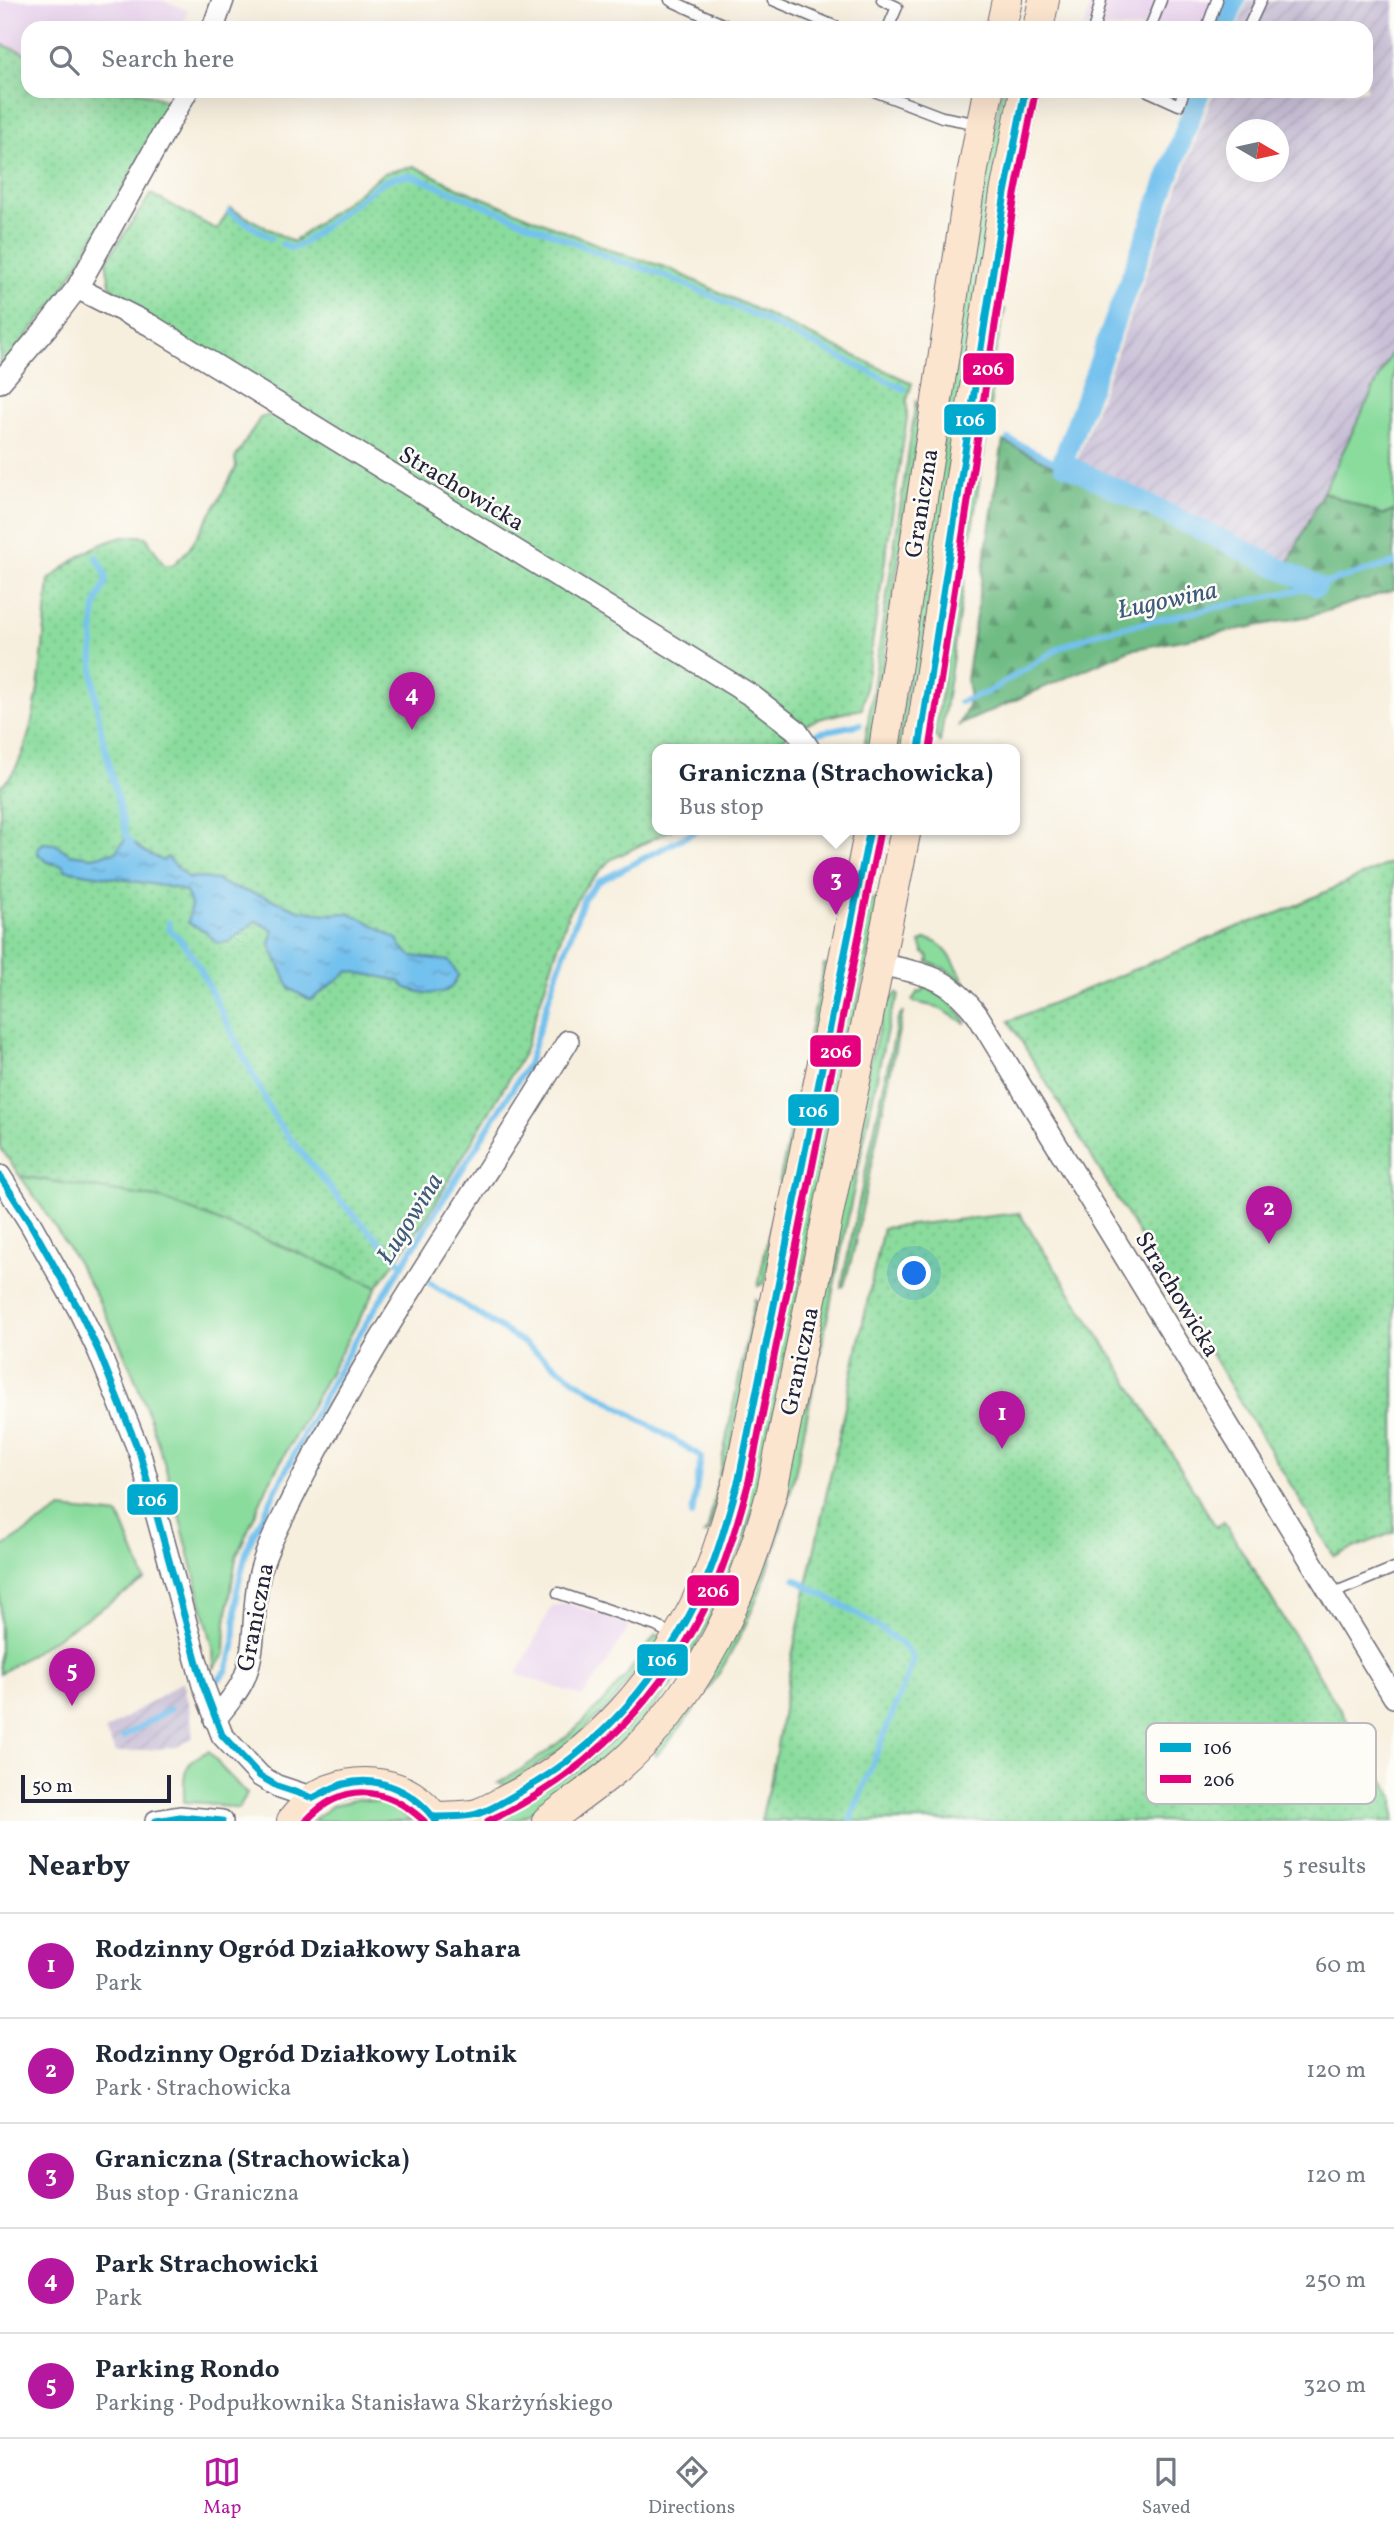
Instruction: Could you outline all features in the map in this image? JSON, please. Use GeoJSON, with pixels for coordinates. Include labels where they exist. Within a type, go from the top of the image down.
{"type":"FeatureCollection","features":[{"type":"Feature","properties":{"kind":"main road"},"geometry":{"type":"LineString","coordinates":[[1002,21],[1007,0]]}},
{"type":"Feature","properties":{"kind":"main road"},"geometry":{"type":"LineString","coordinates":[[1040,21],[1044,0]]}},
{"type":"Feature","properties":{"kind":"main road","name":"Graniczna"},"geometry":{"type":"LineString","coordinates":[[885,744],[968,196],[987,98]]}},
{"type":"Feature","properties":{"kind":"main road","name":"Graniczna"},"geometry":{"type":"LineString","coordinates":[[920,744],[1002,207],[1023,98]]}},
{"type":"Feature","properties":{"kind":"main road","name":"Graniczna"},"geometry":{"type":"LineString","coordinates":[[436,1819],[475,1814],[531,1788],[582,1750],[608,1726],[653,1676],[678,1637],[703,1589],[720,1544],[739,1479],[869,835]]}},
{"type":"Feature","properties":{"kind":"main road","name":"Graniczna"},"geometry":{"type":"LineString","coordinates":[[547,1821],[617,1768],[675,1706],[713,1647],[740,1590],[772,1492],[905,835]]}},
{"type":"Feature","properties":{"kind":"main road"},"geometry":{"type":"LineString","coordinates":[[292,1821],[313,1798],[346,1783],[380,1783],[411,1795],[436,1819]]}},
{"type":"Feature","properties":{"kind":"street"},"geometry":{"type":"LineString","coordinates":[[216,21],[223,0]]}},
{"type":"Feature","properties":{"kind":"street"},"geometry":{"type":"LineString","coordinates":[[0,382],[77,288],[183,98]]}},
{"type":"Feature","properties":{"kind":"street","name":"Strachowicka"},"geometry":{"type":"LineString","coordinates":[[77,288],[150,325],[751,696],[796,730],[806,744]]}},
{"type":"Feature","properties":{"kind":"street","name":"Strachowicka"},"geometry":{"type":"LineString","coordinates":[[880,964],[939,978],[964,998],[978,1016],[1394,1697]]}},
{"type":"Feature","properties":{"kind":"street","name":"Graniczna"},"geometry":{"type":"LineString","coordinates":[[215,1720],[245,1677],[262,1565],[308,1467],[405,1298],[500,1154],[568,1041]]}},
{"type":"Feature","properties":{"kind":"street"},"geometry":{"type":"LineString","coordinates":[[0,1176],[78,1308],[135,1441],[202,1685],[215,1720],[229,1744],[260,1776],[275,1785],[313,1798]]}},
{"type":"Feature","properties":{"kind":"street"},"geometry":{"type":"LineString","coordinates":[[156,1821],[180,1817],[222,1821]]}},
{"type":"Feature","properties":{"kind":"lane"},"geometry":{"type":"LineString","coordinates":[[670,0],[716,21]]}},
{"type":"Feature","properties":{"kind":"lane"},"geometry":{"type":"LineString","coordinates":[[772,0],[822,21]]}},
{"type":"Feature","properties":{"kind":"lane"},"geometry":{"type":"LineString","coordinates":[[882,0],[897,7],[891,21]]}},
{"type":"Feature","properties":{"kind":"lane"},"geometry":{"type":"LineString","coordinates":[[1096,21],[1101,0]]}},
{"type":"Feature","properties":{"kind":"lane"},"geometry":{"type":"LineString","coordinates":[[1153,21],[1161,0]]}},
{"type":"Feature","properties":{"kind":"lane"},"geometry":{"type":"LineString","coordinates":[[1210,21],[1217,0]]}},
{"type":"Feature","properties":{"kind":"lane"},"geometry":{"type":"LineString","coordinates":[[1251,21],[1261,0]]}},
{"type":"Feature","properties":{"kind":"lane"},"geometry":{"type":"LineString","coordinates":[[892,98],[942,117],[982,124]]}},
{"type":"Feature","properties":{"kind":"lane"},"geometry":{"type":"LineString","coordinates":[[1163,98],[1179,105],[1182,98]]}},
{"type":"Feature","properties":{"kind":"lane"},"geometry":{"type":"LineString","coordinates":[[1331,1594],[1394,1568]]}},
{"type":"Feature","properties":{"kind":"lane"},"geometry":{"type":"LineString","coordinates":[[558,1593],[656,1626],[678,1637]]}},
{"type":"Feature","properties":{"kind":"shaded area"},"geometry":{"type":"Polygon","coordinates":[[[0,0],[162,0],[188,10],[184,21],[21,21],[21,52],[0,44],[0,0]]]}},
{"type":"Feature","properties":{"kind":"shaded area"},"geometry":{"type":"Polygon","coordinates":[[[1091,0],[1227,0],[1219,21],[1086,21],[1091,0]]]}},
{"type":"Feature","properties":{"kind":"shaded area"},"geometry":{"type":"Polygon","coordinates":[[[1248,0],[1394,0],[1394,347],[1288,562],[1077,460],[1211,98],[1373,98],[1373,21],[1240,21],[1248,0]]]}},
{"type":"Feature","properties":{"kind":"shaded area"},"geometry":{"type":"Polygon","coordinates":[[[568,1604],[630,1625],[602,1671],[582,1696],[517,1674],[552,1606],[568,1604]]]}},
{"type":"Feature","properties":{"kind":"shaded area"},"geometry":{"type":"Polygon","coordinates":[[[183,1681],[193,1738],[177,1747],[116,1753],[105,1731],[183,1681]]]}},
{"type":"Feature","properties":{"kind":"green space"},"geometry":{"type":"Polygon","coordinates":[[[0,44],[21,52],[21,98],[158,98],[173,103],[56,301],[0,368],[0,44]]]}},
{"type":"Feature","properties":{"kind":"green space"},"geometry":{"type":"Polygon","coordinates":[[[1000,98],[1010,98],[908,744],[898,744],[969,269],[1000,98]]]}},
{"type":"Feature","properties":{"kind":"green space"},"geometry":{"type":"Polygon","coordinates":[[[414,166],[459,188],[613,251],[668,268],[912,383],[907,400],[907,418],[862,709],[803,725],[778,744],[652,744],[652,835],[661,835],[610,860],[585,887],[569,912],[523,1055],[429,1214],[377,1287],[163,1199],[20,1176],[0,1147],[0,786],[13,772],[24,750],[32,722],[42,659],[49,580],[94,548],[133,536],[146,537],[164,565],[173,565],[189,549],[220,498],[236,467],[235,458],[260,418],[279,412],[122,300],[110,285],[106,261],[151,194],[217,230],[230,208],[293,242],[384,173],[414,166]]]}},
{"type":"Feature","properties":{"kind":"green space"},"geometry":{"type":"Polygon","coordinates":[[[1005,309],[994,359],[990,409],[940,742],[935,736],[998,312],[1005,309]]]}},
{"type":"Feature","properties":{"kind":"green space"},"geometry":{"type":"Polygon","coordinates":[[[1394,347],[1394,511],[1383,515],[1323,492],[1394,347]]]}},
{"type":"Feature","properties":{"kind":"green space"},"geometry":{"type":"Polygon","coordinates":[[[916,402],[921,412],[871,744],[865,744],[916,402]]]}},
{"type":"Feature","properties":{"kind":"green space"},"geometry":{"type":"Polygon","coordinates":[[[1003,441],[1282,576],[1323,492],[1383,515],[1394,511],[1394,590],[1310,616],[1129,650],[959,725],[968,703],[966,680],[1003,441]]]}},
{"type":"Feature","properties":{"kind":"green space"},"geometry":{"type":"Polygon","coordinates":[[[1394,861],[1394,1532],[1334,1556],[1009,1021],[1237,927],[1281,912],[1394,861]]]}},
{"type":"Feature","properties":{"kind":"green space"},"geometry":{"type":"Polygon","coordinates":[[[871,899],[880,900],[760,1480],[732,1570],[695,1649],[671,1685],[643,1719],[611,1752],[545,1804],[514,1820],[493,1821],[688,1642],[871,899]]]}},
{"type":"Feature","properties":{"kind":"green space"},"geometry":{"type":"Polygon","coordinates":[[[926,939],[945,950],[966,984],[945,969],[928,962],[929,957],[920,943],[926,939]]]}},
{"type":"Feature","properties":{"kind":"green space"},"geometry":{"type":"Polygon","coordinates":[[[824,964],[831,965],[805,1091],[797,1094],[824,964]]]}},
{"type":"Feature","properties":{"kind":"green space"},"geometry":{"type":"Polygon","coordinates":[[[924,987],[947,1001],[962,1015],[965,1023],[937,1007],[914,1002],[912,1000],[924,987]]]}},
{"type":"Feature","properties":{"kind":"green space"},"geometry":{"type":"Polygon","coordinates":[[[897,993],[899,996],[891,1013],[884,1043],[797,1465],[775,1549],[748,1621],[730,1654],[710,1688],[656,1756],[655,1747],[708,1680],[883,1013],[887,1003],[897,993]]]}},
{"type":"Feature","properties":{"kind":"green space"},"geometry":{"type":"Polygon","coordinates":[[[903,1011],[853,1253],[844,1286],[841,1287],[898,1018],[903,1011]]]}},
{"type":"Feature","properties":{"kind":"green space"},"geometry":{"type":"Polygon","coordinates":[[[795,1107],[800,1112],[765,1283],[758,1286],[795,1107]]]}},
{"type":"Feature","properties":{"kind":"green space"},"geometry":{"type":"Polygon","coordinates":[[[20,1176],[163,1199],[377,1287],[269,1483],[236,1557],[226,1622],[225,1654],[214,1668],[213,1647],[173,1492],[154,1430],[131,1370],[89,1284],[20,1176]]]}},
{"type":"Feature","properties":{"kind":"green space"},"geometry":{"type":"Polygon","coordinates":[[[1019,1213],[1125,1376],[1216,1527],[1224,1522],[1348,1723],[1146,1723],[1146,1804],[1376,1804],[1376,1768],[1394,1797],[1394,1821],[761,1821],[792,1656],[883,1228],[1019,1213]]]}},
{"type":"Feature","properties":{"kind":"green space"},"geometry":{"type":"Polygon","coordinates":[[[755,1299],[760,1305],[726,1470],[709,1533],[704,1534],[708,1529],[755,1299]]]}},
{"type":"Feature","properties":{"kind":"green space"},"geometry":{"type":"Polygon","coordinates":[[[61,1509],[119,1515],[145,1580],[0,1674],[0,1549],[61,1509]]]}},
{"type":"Feature","properties":{"kind":"green space"},"geometry":{"type":"Polygon","coordinates":[[[656,1634],[660,1640],[609,1706],[562,1749],[507,1785],[498,1783],[566,1737],[586,1719],[624,1679],[656,1634]]]}},
{"type":"Feature","properties":{"kind":"green space"},"geometry":{"type":"Polygon","coordinates":[[[209,1751],[247,1794],[238,1809],[184,1802],[186,1770],[193,1760],[209,1751]]]}},
{"type":"Feature","properties":{"kind":"green space"},"geometry":{"type":"Polygon","coordinates":[[[359,1799],[387,1803],[412,1821],[312,1821],[333,1805],[359,1799]]]}},
{"type":"Feature","properties":{"kind":"water"},"geometry":{"type":"Polygon","coordinates":[[[127,837],[145,852],[163,861],[167,857],[189,879],[194,877],[217,880],[299,910],[325,914],[348,913],[367,921],[398,940],[401,947],[412,956],[449,961],[458,974],[455,982],[445,991],[423,993],[407,988],[396,980],[349,971],[311,1000],[290,989],[270,945],[273,930],[256,921],[229,942],[217,943],[205,931],[188,923],[191,905],[186,892],[65,870],[64,866],[48,862],[38,854],[38,848],[43,843],[55,844],[70,854],[92,857],[115,852],[127,837]]]}},
{"type":"Feature","properties":{"kind":"waterway"},"geometry":{"type":"LineString","coordinates":[[1227,21],[1235,0]]}},
{"type":"Feature","properties":{"kind":"waterway"},"geometry":{"type":"LineString","coordinates":[[1197,98],[1064,464],[1317,586]]}},
{"type":"Feature","properties":{"kind":"waterway"},"geometry":{"type":"LineString","coordinates":[[282,244],[291,248],[299,246],[379,184],[401,176],[416,177],[621,262],[681,282],[904,389]]}},
{"type":"Feature","properties":{"kind":"waterway"},"geometry":{"type":"LineString","coordinates":[[229,212],[271,238]]}},
{"type":"Feature","properties":{"kind":"waterway"},"geometry":{"type":"LineString","coordinates":[[1008,439],[1064,464]]}},
{"type":"Feature","properties":{"kind":"waterway"},"geometry":{"type":"LineString","coordinates":[[96,557],[106,579],[95,610],[93,672],[99,720],[127,837],[131,842]]}},
{"type":"Feature","properties":{"kind":"waterway","name":"Ługowina"},"geometry":{"type":"LineString","coordinates":[[960,702],[988,692],[1061,647],[1100,632],[1304,589],[1394,563]]}},
{"type":"Feature","properties":{"kind":"waterway","name":"Ługowina"},"geometry":{"type":"LineString","coordinates":[[800,744],[818,733],[860,724]]}},
{"type":"Feature","properties":{"kind":"waterway","name":"Ługowina"},"geometry":{"type":"LineString","coordinates":[[218,1680],[227,1670],[234,1647],[237,1591],[247,1548],[353,1344],[528,1064],[584,898],[598,882],[688,835]]}},
{"type":"Feature","properties":{"kind":"waterway"},"geometry":{"type":"LineString","coordinates":[[169,923],[169,929],[181,940],[197,963],[276,1121],[344,1205],[403,1265]]}},
{"type":"Feature","properties":{"kind":"waterway"},"geometry":{"type":"LineString","coordinates":[[430,1283],[525,1344],[579,1383],[696,1453],[701,1458],[692,1515]]}},
{"type":"Feature","properties":{"kind":"waterway"},"geometry":{"type":"LineString","coordinates":[[795,1579],[877,1626],[893,1637],[914,1659],[850,1821]]}},
{"type":"Feature","properties":{"kind":"waterway"},"geometry":{"type":"LineString","coordinates":[[123,1737],[170,1709]]}},
{"type":"Feature","properties":{"kind":"transit line","name":"106"},"geometry":{"type":"LineString","coordinates":[[920,744],[1005,193],[1024,98]]}},
{"type":"Feature","properties":{"kind":"transit line","name":"206"},"geometry":{"type":"LineString","coordinates":[[931,744],[1015,195],[1034,98]]}},
{"type":"Feature","properties":{"kind":"transit line","name":"106"},"geometry":{"type":"LineString","coordinates":[[435,1817],[467,1816],[488,1810],[550,1774],[578,1753],[627,1706],[649,1679],[669,1651],[702,1590],[718,1549],[739,1479],[869,835]]}},
{"type":"Feature","properties":{"kind":"transit line","name":"206"},"geometry":{"type":"LineString","coordinates":[[488,1821],[559,1780],[621,1727],[648,1697],[672,1664],[694,1630],[718,1579],[749,1481],[879,835]]}},
{"type":"Feature","properties":{"kind":"transit line","name":"106"},"geometry":{"type":"LineString","coordinates":[[0,1176],[78,1308],[99,1352],[140,1454],[203,1685],[222,1735],[260,1776],[277,1786],[313,1798]]}},
{"type":"Feature","properties":{"kind":"transit line","name":"106"},"geometry":{"type":"LineString","coordinates":[[313,1798],[344,1784],[383,1784],[407,1794],[436,1821]]}},
{"type":"Feature","properties":{"kind":"transit line","name":"206"},"geometry":{"type":"LineString","coordinates":[[306,1821],[335,1799],[365,1793],[395,1801],[424,1821]]}},
{"type":"Feature","properties":{"kind":"transit line","name":"106"},"geometry":{"type":"LineString","coordinates":[[156,1821],[180,1817],[222,1821]]}},
{"type":"Feature","properties":{"kind":"place","name":"Park Strachowicki"},"geometry":{"type":"Point","coordinates":[412,730]}},
{"type":"Feature","properties":{"kind":"place","name":"Graniczna (Strachowicka)"},"geometry":{"type":"Point","coordinates":[836,915]}},
{"type":"Feature","properties":{"kind":"place","name":"Rodzinny Ogród Działkowy Lotnik"},"geometry":{"type":"Point","coordinates":[1269,1244]}},
{"type":"Feature","properties":{"kind":"place","name":"Rodzinny Ogród Działkowy Sahara"},"geometry":{"type":"Point","coordinates":[1002,1449]}},
{"type":"Feature","properties":{"kind":"place","name":"Parking Rondo"},"geometry":{"type":"Point","coordinates":[72,1706]}}]}
